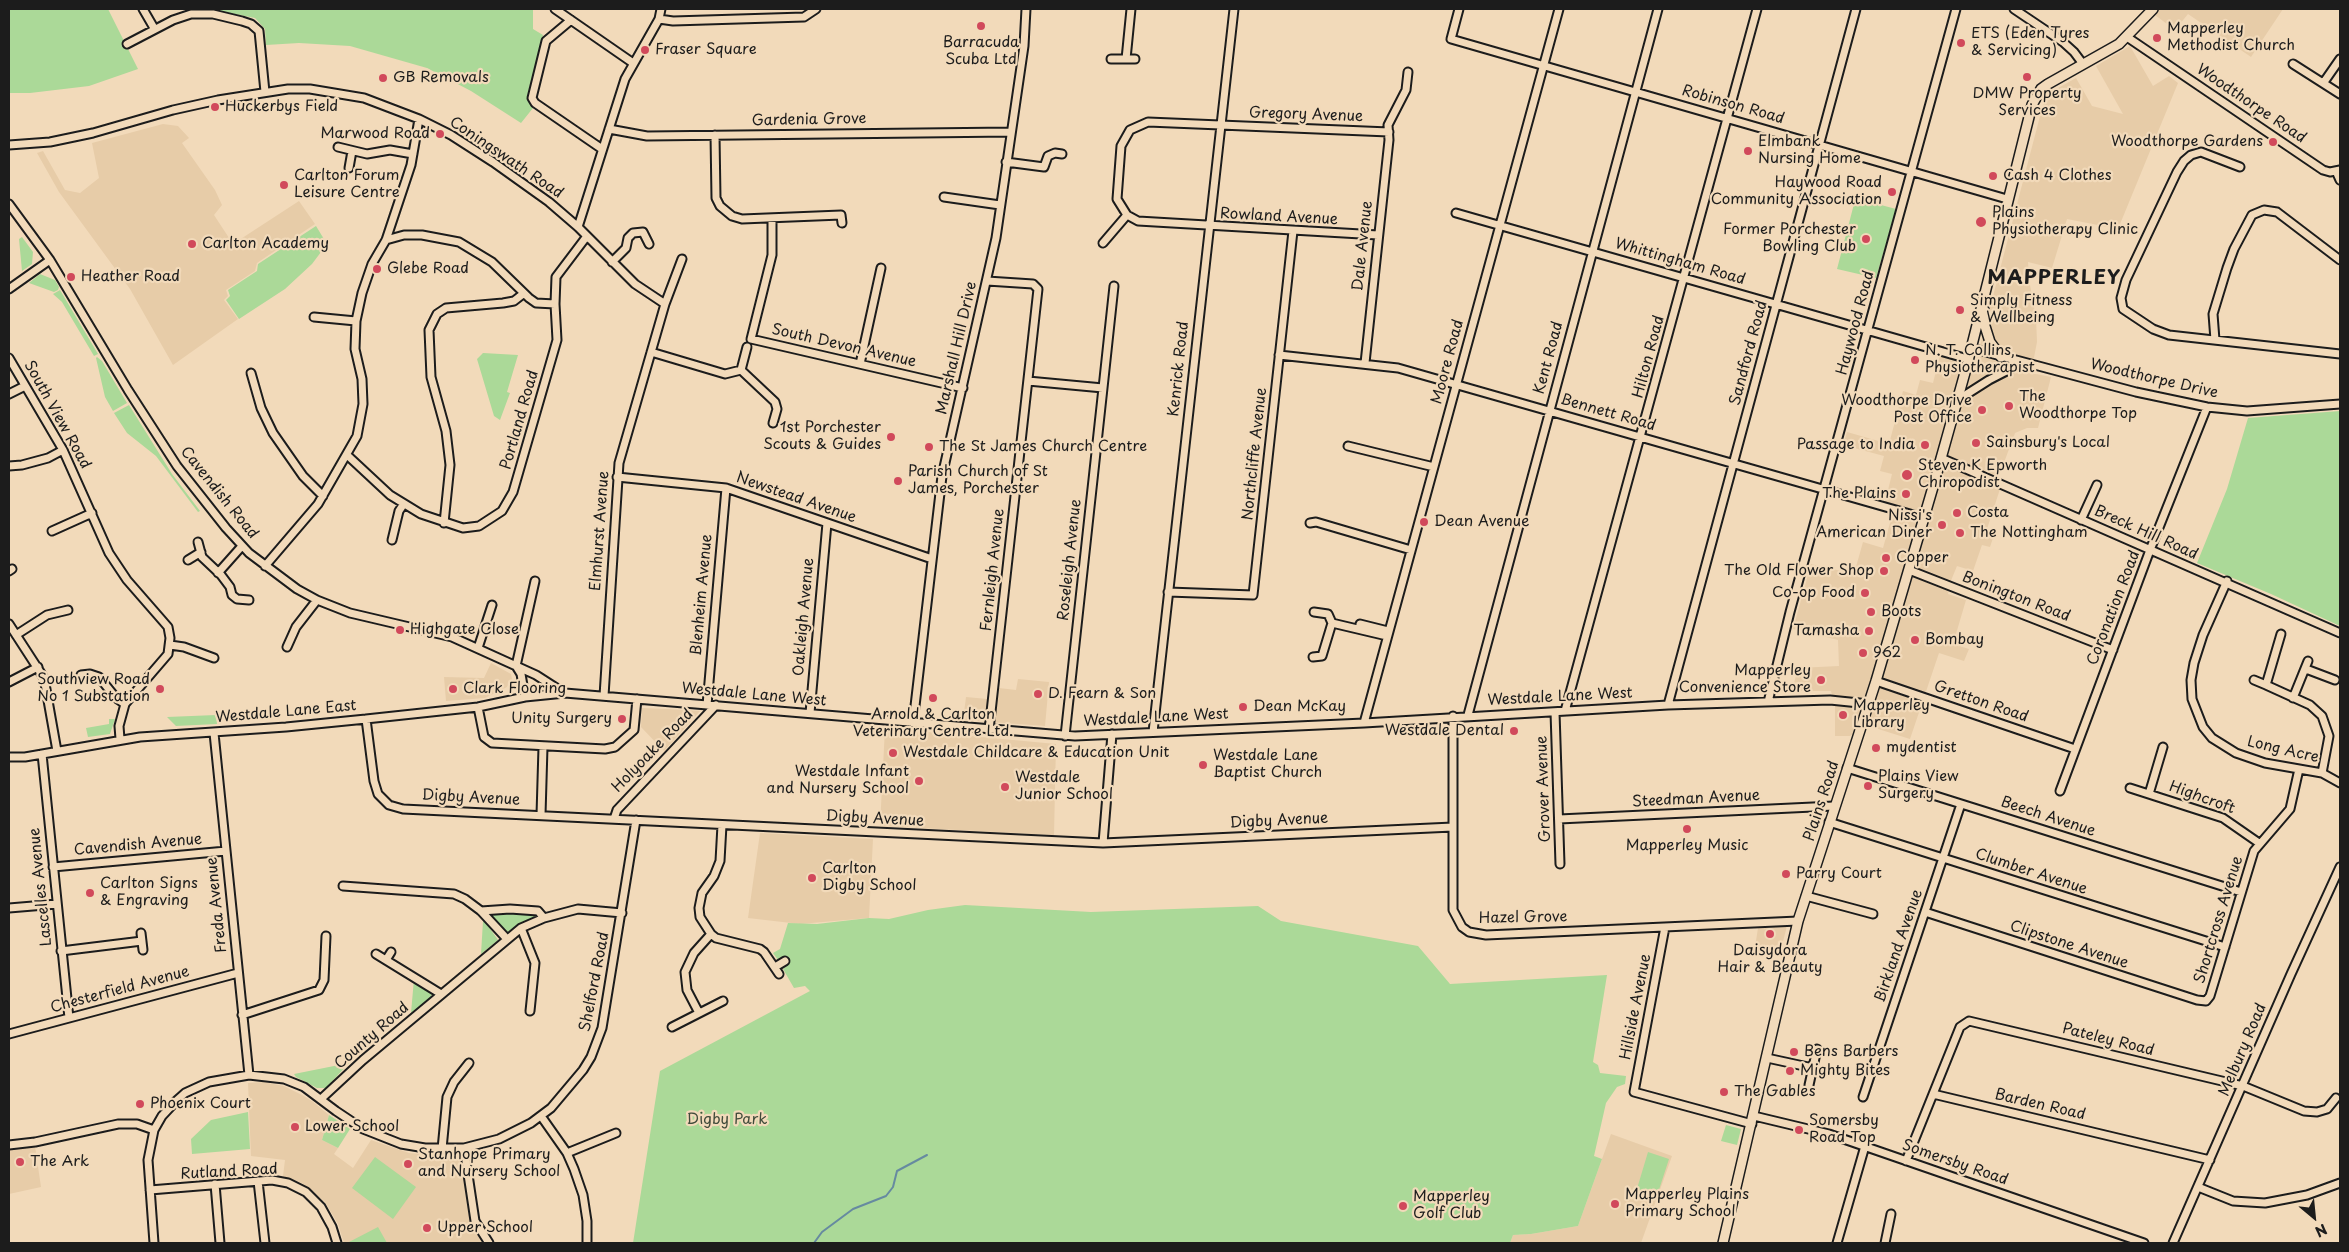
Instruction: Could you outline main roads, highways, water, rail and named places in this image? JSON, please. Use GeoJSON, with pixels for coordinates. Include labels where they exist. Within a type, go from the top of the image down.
{"type":"FeatureCollection","features":[{"type":"Feature","properties":{"kind":"main road"},"geometry":{"type":"LineString","coordinates":[[2001,357],[1993,348],[1986,330],[1984,300],[2007,200],[2036,96],[2048,84],[2119,44],[2152,9]]}},
{"type":"Feature","properties":{"kind":"main road","name":"Plains Road"},"geometry":{"type":"LineString","coordinates":[[1723,1243],[1798,921],[1876,681],[1924,518],[1984,300]]}},
{"type":"Feature","properties":{"kind":"waterway"},"geometry":{"type":"LineString","coordinates":[[814,1243],[822,1232],[853,1209],[886,1196],[893,1187],[897,1171],[927,1155]]}},
{"type":"Feature","properties":{"kind":"place","name":"Barracuda Scuba Ltd"},"geometry":{"type":"Point","coordinates":[981,26]}},
{"type":"Feature","properties":{"kind":"place","name":"Mapperley Methodist Church"},"geometry":{"type":"Point","coordinates":[2157,38]}},
{"type":"Feature","properties":{"kind":"place","name":"ETS (Eden Tyres & Servicing)"},"geometry":{"type":"Point","coordinates":[1961,43]}},
{"type":"Feature","properties":{"kind":"place","name":"Fraser Square"},"geometry":{"type":"Point","coordinates":[645,50]}},
{"type":"Feature","properties":{"kind":"place","name":"DMW Property Services"},"geometry":{"type":"Point","coordinates":[2027,77]}},
{"type":"Feature","properties":{"kind":"place","name":"GB Removals"},"geometry":{"type":"Point","coordinates":[383,78]}},
{"type":"Feature","properties":{"kind":"place","name":"Huckerbys Field"},"geometry":{"type":"Point","coordinates":[215,107]}},
{"type":"Feature","properties":{"kind":"place","name":"Marwood Road"},"geometry":{"type":"Point","coordinates":[440,134]}},
{"type":"Feature","properties":{"kind":"place","name":"Woodthorpe Gardens"},"geometry":{"type":"Point","coordinates":[2273,142]}},
{"type":"Feature","properties":{"kind":"place","name":"Elmbank Nursing Home"},"geometry":{"type":"Point","coordinates":[1748,151]}},
{"type":"Feature","properties":{"kind":"place","name":"Cash 4 Clothes"},"geometry":{"type":"Point","coordinates":[1993,176]}},
{"type":"Feature","properties":{"kind":"place","name":"Carlton Forum Leisure Centre"},"geometry":{"type":"Point","coordinates":[284,185]}},
{"type":"Feature","properties":{"kind":"place","name":"Haywood Road Community Association"},"geometry":{"type":"Point","coordinates":[1892,192]}},
{"type":"Feature","properties":{"kind":"place","name":"Plains Physiotherapy Clinic"},"geometry":{"type":"Point","coordinates":[1981,222]}},
{"type":"Feature","properties":{"kind":"place","name":"Former Porchester Bowling Club"},"geometry":{"type":"Point","coordinates":[1866,239]}},
{"type":"Feature","properties":{"kind":"place","name":"Carlton Academy"},"geometry":{"type":"Point","coordinates":[192,244]}},
{"type":"Feature","properties":{"kind":"place","name":"Glebe Road"},"geometry":{"type":"Point","coordinates":[377,269]}},
{"type":"Feature","properties":{"kind":"place","name":"Heather Road"},"geometry":{"type":"Point","coordinates":[71,277]}},
{"type":"Feature","properties":{"kind":"place","name":"Simply Fitness & Wellbeing"},"geometry":{"type":"Point","coordinates":[1960,310]}},
{"type":"Feature","properties":{"kind":"place","name":"N. T. Collins, Physiotherapist"},"geometry":{"type":"Point","coordinates":[1915,360]}},
{"type":"Feature","properties":{"kind":"place","name":"The Woodthorpe Top"},"geometry":{"type":"Point","coordinates":[2009,406]}},
{"type":"Feature","properties":{"kind":"place","name":"Woodthorpe Drive Post Office"},"geometry":{"type":"Point","coordinates":[1982,410]}},
{"type":"Feature","properties":{"kind":"place","name":"1st Porchester Scouts & Guides"},"geometry":{"type":"Point","coordinates":[891,437]}},
{"type":"Feature","properties":{"kind":"place","name":"Sainsbury's Local"},"geometry":{"type":"Point","coordinates":[1976,443]}},
{"type":"Feature","properties":{"kind":"place","name":"Passage to India"},"geometry":{"type":"Point","coordinates":[1925,445]}},
{"type":"Feature","properties":{"kind":"place","name":"The St James Church Centre"},"geometry":{"type":"Point","coordinates":[929,447]}},
{"type":"Feature","properties":{"kind":"place","name":"Steven K Epworth Chiropodist"},"geometry":{"type":"Point","coordinates":[1907,475]}},
{"type":"Feature","properties":{"kind":"place","name":"Parish Church of St James, Porchester"},"geometry":{"type":"Point","coordinates":[898,481]}},
{"type":"Feature","properties":{"kind":"place","name":"The Plains"},"geometry":{"type":"Point","coordinates":[1906,494]}},
{"type":"Feature","properties":{"kind":"place","name":"Costa"},"geometry":{"type":"Point","coordinates":[1957,513]}},
{"type":"Feature","properties":{"kind":"place","name":"Dean Avenue"},"geometry":{"type":"Point","coordinates":[1424,522]}},
{"type":"Feature","properties":{"kind":"place","name":"Nissi's American Diner"},"geometry":{"type":"Point","coordinates":[1942,525]}},
{"type":"Feature","properties":{"kind":"place","name":"The Nottingham"},"geometry":{"type":"Point","coordinates":[1960,533]}},
{"type":"Feature","properties":{"kind":"place","name":"Copper"},"geometry":{"type":"Point","coordinates":[1886,558]}},
{"type":"Feature","properties":{"kind":"place","name":"The Old Flower Shop"},"geometry":{"type":"Point","coordinates":[1884,571]}},
{"type":"Feature","properties":{"kind":"place","name":"Co-op Food"},"geometry":{"type":"Point","coordinates":[1865,593]}},
{"type":"Feature","properties":{"kind":"place","name":"Boots"},"geometry":{"type":"Point","coordinates":[1871,612]}},
{"type":"Feature","properties":{"kind":"place","name":"Highgate Close"},"geometry":{"type":"Point","coordinates":[400,630]}},
{"type":"Feature","properties":{"kind":"place","name":"Tamasha"},"geometry":{"type":"Point","coordinates":[1869,631]}},
{"type":"Feature","properties":{"kind":"place","name":"Bombay"},"geometry":{"type":"Point","coordinates":[1915,640]}},
{"type":"Feature","properties":{"kind":"place","name":"962"},"geometry":{"type":"Point","coordinates":[1863,653]}},
{"type":"Feature","properties":{"kind":"place","name":"Mapperley Convenience Store"},"geometry":{"type":"Point","coordinates":[1821,680]}},
{"type":"Feature","properties":{"kind":"place","name":"Southview Road No 1 Substation"},"geometry":{"type":"Point","coordinates":[160,689]}},
{"type":"Feature","properties":{"kind":"place","name":"Clark Flooring"},"geometry":{"type":"Point","coordinates":[453,689]}},
{"type":"Feature","properties":{"kind":"place","name":"D. Fearn & Son"},"geometry":{"type":"Point","coordinates":[1038,694]}},
{"type":"Feature","properties":{"kind":"place","name":"Arnold & Carlton Veterinary Centre Ltd."},"geometry":{"type":"Point","coordinates":[933,698]}},
{"type":"Feature","properties":{"kind":"place","name":"Dean McKay"},"geometry":{"type":"Point","coordinates":[1243,707]}},
{"type":"Feature","properties":{"kind":"place","name":"Mapperley Library"},"geometry":{"type":"Point","coordinates":[1843,715]}},
{"type":"Feature","properties":{"kind":"place","name":"Unity Surgery"},"geometry":{"type":"Point","coordinates":[622,719]}},
{"type":"Feature","properties":{"kind":"place","name":"Westdale Dental"},"geometry":{"type":"Point","coordinates":[1514,731]}},
{"type":"Feature","properties":{"kind":"place","name":"mydentist"},"geometry":{"type":"Point","coordinates":[1876,748]}},
{"type":"Feature","properties":{"kind":"place","name":"Westdale Childcare & Education Unit"},"geometry":{"type":"Point","coordinates":[893,753]}},
{"type":"Feature","properties":{"kind":"place","name":"Westdale Lane Baptist Church"},"geometry":{"type":"Point","coordinates":[1203,765]}},
{"type":"Feature","properties":{"kind":"place","name":"Westdale Infant and Nursery School"},"geometry":{"type":"Point","coordinates":[919,781]}},
{"type":"Feature","properties":{"kind":"place","name":"Plains View Surgery"},"geometry":{"type":"Point","coordinates":[1868,786]}},
{"type":"Feature","properties":{"kind":"place","name":"Westdale Junior School"},"geometry":{"type":"Point","coordinates":[1005,787]}},
{"type":"Feature","properties":{"kind":"place","name":"Mapperley Music"},"geometry":{"type":"Point","coordinates":[1687,829]}},
{"type":"Feature","properties":{"kind":"place","name":"Parry Court"},"geometry":{"type":"Point","coordinates":[1786,874]}},
{"type":"Feature","properties":{"kind":"place","name":"Carlton Digby School"},"geometry":{"type":"Point","coordinates":[812,878]}},
{"type":"Feature","properties":{"kind":"place","name":"Carlton Signs & Engraving"},"geometry":{"type":"Point","coordinates":[90,893]}},
{"type":"Feature","properties":{"kind":"place","name":"Daisydora Hair & Beauty"},"geometry":{"type":"Point","coordinates":[1770,934]}},
{"type":"Feature","properties":{"kind":"place","name":"Bens Barbers"},"geometry":{"type":"Point","coordinates":[1794,1052]}},
{"type":"Feature","properties":{"kind":"place","name":"Mighty Bites"},"geometry":{"type":"Point","coordinates":[1790,1071]}},
{"type":"Feature","properties":{"kind":"place","name":"The Gables"},"geometry":{"type":"Point","coordinates":[1724,1092]}},
{"type":"Feature","properties":{"kind":"place","name":"Phoenix Court"},"geometry":{"type":"Point","coordinates":[140,1104]}},
{"type":"Feature","properties":{"kind":"place","name":"Lower School"},"geometry":{"type":"Point","coordinates":[295,1127]}},
{"type":"Feature","properties":{"kind":"place","name":"Somersby Road Top"},"geometry":{"type":"Point","coordinates":[1799,1130]}},
{"type":"Feature","properties":{"kind":"place","name":"The Ark"},"geometry":{"type":"Point","coordinates":[20,1162]}},
{"type":"Feature","properties":{"kind":"place","name":"Stanhope Primary and Nursery School"},"geometry":{"type":"Point","coordinates":[408,1164]}},
{"type":"Feature","properties":{"kind":"place","name":"Mapperley Plains Primary School"},"geometry":{"type":"Point","coordinates":[1615,1204]}},
{"type":"Feature","properties":{"kind":"place","name":"Mapperley Golf Club"},"geometry":{"type":"Point","coordinates":[1403,1206]}},
{"type":"Feature","properties":{"kind":"place","name":"Upper School"},"geometry":{"type":"Point","coordinates":[427,1228]}},
{"type":"Feature","properties":{"kind":"district","name":"MAPPERLEY"},"geometry":{"type":"Point","coordinates":[2054,278]}},
{"type":"Feature","properties":{"kind":"park label","name":"Digby Park"},"geometry":{"type":"Point","coordinates":[727,1120]}}]}
